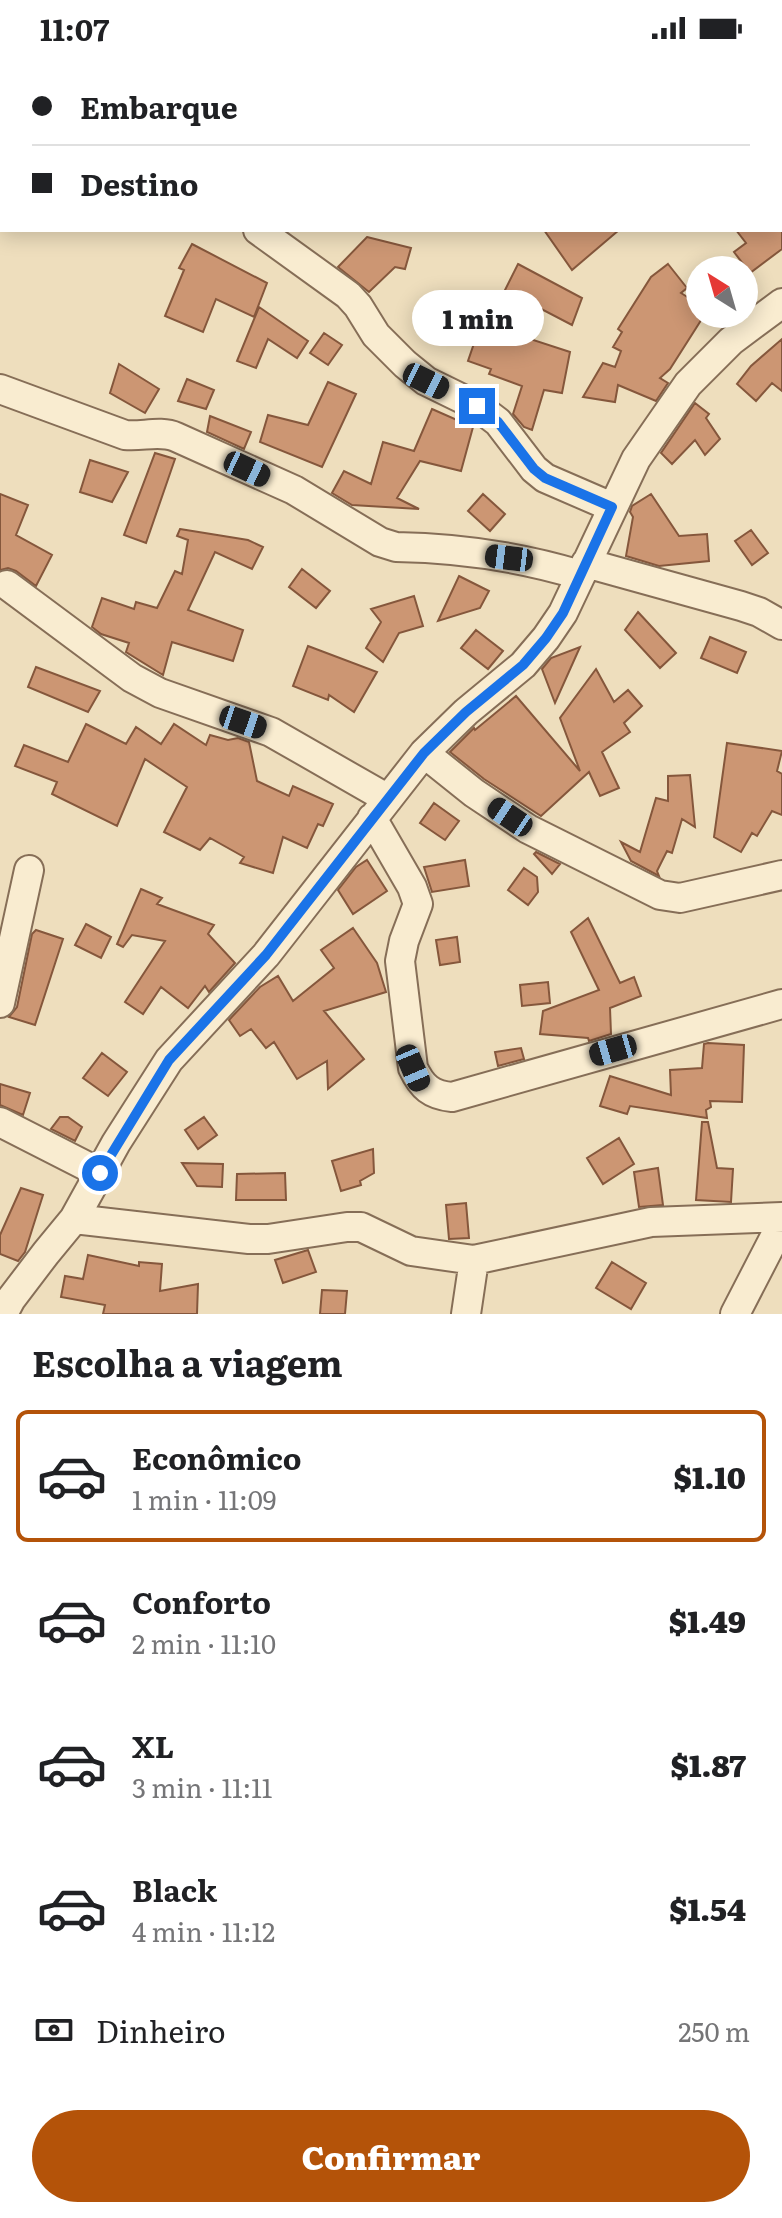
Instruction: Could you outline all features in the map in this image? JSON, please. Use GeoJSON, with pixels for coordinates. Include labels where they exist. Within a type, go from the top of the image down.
{"type":"FeatureCollection","features":[{"type":"Feature","properties":{"kind":"street"},"geometry":{"type":"LineString","coordinates":[[261,232],[348,295],[376,335],[426,381],[477,406],[498,422],[534,469],[545,478],[612,507]]}},
{"type":"Feature","properties":{"kind":"street"},"geometry":{"type":"LineString","coordinates":[[3,1314],[11,1299],[74,1219],[169,1060],[266,955],[424,753],[466,712],[523,665],[546,638],[563,613],[636,459],[688,384],[731,341],[782,303]]}},
{"type":"Feature","properties":{"kind":"street"},"geometry":{"type":"LineString","coordinates":[[0,389],[125,435],[140,437],[167,433],[294,490],[380,542],[396,547],[583,569],[741,606],[782,625]]}},
{"type":"Feature","properties":{"kind":"street"},"geometry":{"type":"LineString","coordinates":[[7,585],[132,678],[160,693],[271,732],[380,808],[418,904],[400,961],[413,1068],[420,1083],[435,1096],[452,1097],[782,1004]]}},
{"type":"Feature","properties":{"kind":"street"},"geometry":{"type":"LineString","coordinates":[[424,753],[474,793],[528,829],[660,895],[680,898],[782,875]]}},
{"type":"Feature","properties":{"kind":"street"},"geometry":{"type":"LineString","coordinates":[[0,1003],[29,870]]}},
{"type":"Feature","properties":{"kind":"street"},"geometry":{"type":"LineString","coordinates":[[0,1122],[100,1173]]}},
{"type":"Feature","properties":{"kind":"street"},"geometry":{"type":"LineString","coordinates":[[74,1219],[249,1239],[361,1227],[411,1251],[474,1260],[651,1222],[782,1220],[735,1314]]}},
{"type":"Feature","properties":{"kind":"street"},"geometry":{"type":"LineString","coordinates":[[466,1314],[474,1260]]}},
{"type":"Feature","properties":{"kind":"building"},"geometry":{"type":"Polygon","coordinates":[[[545,232],[617,232],[572,270],[545,232]]]}},
{"type":"Feature","properties":{"kind":"building"},"geometry":{"type":"Polygon","coordinates":[[[738,232],[782,232],[782,249],[758,267],[758,256],[737,256],[734,252],[746,243],[738,232]]]}},
{"type":"Feature","properties":{"kind":"building"},"geometry":{"type":"Polygon","coordinates":[[[367,237],[411,248],[405,269],[395,267],[369,292],[338,267],[367,237]]]}},
{"type":"Feature","properties":{"kind":"building"},"geometry":{"type":"Polygon","coordinates":[[[192,244],[267,283],[254,317],[216,299],[203,332],[165,316],[184,270],[179,268],[192,244]]]}},
{"type":"Feature","properties":{"kind":"building"},"geometry":{"type":"Polygon","coordinates":[[[518,264],[582,298],[572,325],[505,290],[518,264]]]}},
{"type":"Feature","properties":{"kind":"building"},"geometry":{"type":"Polygon","coordinates":[[[668,264],[686,287],[681,293],[686,296],[686,328],[696,328],[670,369],[660,378],[668,383],[656,401],[618,385],[615,402],[583,397],[603,363],[615,367],[621,351],[613,347],[622,332],[618,329],[651,277],[668,264]]]}},
{"type":"Feature","properties":{"kind":"building"},"geometry":{"type":"Polygon","coordinates":[[[259,307],[308,341],[297,358],[268,339],[256,368],[237,361],[259,307]]]}},
{"type":"Feature","properties":{"kind":"building"},"geometry":{"type":"Polygon","coordinates":[[[481,323],[570,352],[562,393],[544,390],[532,430],[524,427],[513,414],[522,386],[489,374],[491,369],[468,361],[481,323]]]}},
{"type":"Feature","properties":{"kind":"building"},"geometry":{"type":"Polygon","coordinates":[[[324,333],[342,345],[328,365],[310,353],[324,333]]]}},
{"type":"Feature","properties":{"kind":"building"},"geometry":{"type":"Polygon","coordinates":[[[782,339],[782,391],[772,383],[756,401],[737,384],[751,366],[782,339]]]}},
{"type":"Feature","properties":{"kind":"building"},"geometry":{"type":"Polygon","coordinates":[[[119,364],[159,389],[145,413],[110,393],[119,364]]]}},
{"type":"Feature","properties":{"kind":"building"},"geometry":{"type":"Polygon","coordinates":[[[187,379],[214,390],[206,409],[178,401],[187,379]]]}},
{"type":"Feature","properties":{"kind":"building"},"geometry":{"type":"Polygon","coordinates":[[[328,382],[356,394],[322,467],[260,442],[268,415],[308,425],[328,382]]]}},
{"type":"Feature","properties":{"kind":"building"},"geometry":{"type":"Polygon","coordinates":[[[695,403],[709,414],[706,418],[720,439],[705,455],[695,440],[672,464],[661,453],[695,403]]]}},
{"type":"Feature","properties":{"kind":"building"},"geometry":{"type":"Polygon","coordinates":[[[432,409],[473,427],[461,471],[420,461],[397,498],[419,509],[352,505],[332,493],[344,471],[371,484],[383,442],[414,451],[432,409]]]}},
{"type":"Feature","properties":{"kind":"building"},"geometry":{"type":"Polygon","coordinates":[[[210,416],[251,432],[244,449],[207,432],[210,416]]]}},
{"type":"Feature","properties":{"kind":"building"},"geometry":{"type":"Polygon","coordinates":[[[155,453],[175,459],[146,543],[124,535],[155,453]]]}},
{"type":"Feature","properties":{"kind":"building"},"geometry":{"type":"Polygon","coordinates":[[[90,460],[128,472],[112,502],[80,492],[90,460]]]}},
{"type":"Feature","properties":{"kind":"building"},"geometry":{"type":"Polygon","coordinates":[[[0,494],[28,505],[16,535],[52,555],[36,586],[16,571],[8,568],[0,570],[0,494]]]}},
{"type":"Feature","properties":{"kind":"building"},"geometry":{"type":"Polygon","coordinates":[[[483,494],[505,514],[490,531],[468,511],[483,494]]]}},
{"type":"Feature","properties":{"kind":"building"},"geometry":{"type":"Polygon","coordinates":[[[651,494],[679,536],[707,534],[709,561],[659,566],[626,556],[632,506],[651,494]]]}},
{"type":"Feature","properties":{"kind":"building"},"geometry":{"type":"Polygon","coordinates":[[[180,529],[248,540],[263,547],[252,569],[215,552],[188,610],[243,630],[233,661],[172,642],[163,675],[126,652],[129,643],[101,634],[92,627],[102,598],[134,609],[136,602],[157,608],[175,571],[182,574],[188,540],[177,536],[180,529]]]}},
{"type":"Feature","properties":{"kind":"building"},"geometry":{"type":"Polygon","coordinates":[[[751,530],[768,553],[752,565],[735,541],[751,530]]]}},
{"type":"Feature","properties":{"kind":"building"},"geometry":{"type":"Polygon","coordinates":[[[302,569],[330,591],[316,608],[289,587],[302,569]]]}},
{"type":"Feature","properties":{"kind":"building"},"geometry":{"type":"Polygon","coordinates":[[[459,576],[489,591],[480,608],[438,621],[459,576]]]}},
{"type":"Feature","properties":{"kind":"building"},"geometry":{"type":"Polygon","coordinates":[[[414,596],[423,626],[399,633],[383,662],[366,648],[381,622],[371,609],[414,596]]]}},
{"type":"Feature","properties":{"kind":"building"},"geometry":{"type":"Polygon","coordinates":[[[638,612],[676,653],[660,668],[625,630],[638,612]]]}},
{"type":"Feature","properties":{"kind":"building"},"geometry":{"type":"Polygon","coordinates":[[[476,630],[503,651],[488,669],[461,648],[476,630]]]}},
{"type":"Feature","properties":{"kind":"building"},"geometry":{"type":"Polygon","coordinates":[[[710,637],[746,652],[737,673],[701,658],[710,637]]]}},
{"type":"Feature","properties":{"kind":"building"},"geometry":{"type":"Polygon","coordinates":[[[308,646],[377,672],[354,712],[329,695],[328,700],[293,686],[308,646]]]}},
{"type":"Feature","properties":{"kind":"building"},"geometry":{"type":"Polygon","coordinates":[[[580,647],[555,703],[542,669],[551,658],[580,647]]]}},
{"type":"Feature","properties":{"kind":"building"},"geometry":{"type":"Polygon","coordinates":[[[36,667],[100,691],[88,712],[28,687],[36,667]]]}},
{"type":"Feature","properties":{"kind":"building"},"geometry":{"type":"Polygon","coordinates":[[[596,669],[614,702],[628,690],[642,706],[624,723],[630,732],[602,752],[619,788],[600,796],[589,772],[541,816],[484,779],[450,752],[474,728],[516,696],[580,771],[560,718],[596,669]]]}},
{"type":"Feature","properties":{"kind":"building"},"geometry":{"type":"Polygon","coordinates":[[[86,724],[126,744],[136,727],[161,744],[174,724],[206,745],[210,735],[228,740],[238,738],[249,742],[257,781],[289,796],[293,786],[333,804],[323,826],[318,824],[307,848],[283,837],[273,873],[240,863],[244,857],[210,838],[200,850],[164,832],[187,787],[145,759],[117,826],[52,794],[57,782],[15,766],[24,745],[68,762],[86,724]]]}},
{"type":"Feature","properties":{"kind":"building"},"geometry":{"type":"Polygon","coordinates":[[[727,743],[782,751],[777,771],[782,774],[782,815],[772,811],[757,836],[752,833],[741,852],[714,837],[727,743]]]}},
{"type":"Feature","properties":{"kind":"building"},"geometry":{"type":"Polygon","coordinates":[[[690,775],[695,827],[682,819],[672,853],[667,851],[657,871],[659,876],[631,861],[621,842],[640,852],[656,798],[668,801],[668,776],[690,775]]]}},
{"type":"Feature","properties":{"kind":"building"},"geometry":{"type":"Polygon","coordinates":[[[434,803],[459,821],[445,840],[420,823],[434,803]]]}},
{"type":"Feature","properties":{"kind":"building"},"geometry":{"type":"Polygon","coordinates":[[[536,852],[560,864],[552,874],[534,854],[536,852]]]}},
{"type":"Feature","properties":{"kind":"building"},"geometry":{"type":"Polygon","coordinates":[[[367,860],[387,891],[353,914],[338,890],[356,867],[367,860]]]}},
{"type":"Feature","properties":{"kind":"building"},"geometry":{"type":"Polygon","coordinates":[[[465,860],[469,886],[432,892],[424,867],[465,860]]]}},
{"type":"Feature","properties":{"kind":"building"},"geometry":{"type":"Polygon","coordinates":[[[524,868],[537,877],[538,892],[528,905],[508,890],[524,868]]]}},
{"type":"Feature","properties":{"kind":"building"},"geometry":{"type":"Polygon","coordinates":[[[141,889],[162,898],[157,904],[214,925],[208,934],[235,963],[209,992],[205,986],[188,1008],[161,987],[143,1014],[125,1002],[165,941],[132,935],[123,947],[117,944],[141,889]]]}},
{"type":"Feature","properties":{"kind":"building"},"geometry":{"type":"Polygon","coordinates":[[[588,918],[620,983],[634,977],[641,996],[610,1008],[611,1034],[589,1041],[588,1038],[540,1034],[543,1011],[599,990],[571,932],[588,918]]]}},
{"type":"Feature","properties":{"kind":"building"},"geometry":{"type":"Polygon","coordinates":[[[86,924],[111,937],[101,958],[75,945],[86,924]]]}},
{"type":"Feature","properties":{"kind":"building"},"geometry":{"type":"Polygon","coordinates":[[[353,928],[377,963],[386,992],[324,1011],[364,1059],[328,1089],[327,1061],[297,1079],[274,1042],[266,1048],[251,1029],[240,1036],[229,1020],[260,987],[278,976],[293,1001],[334,968],[321,950],[353,928]]]}},
{"type":"Feature","properties":{"kind":"building"},"geometry":{"type":"Polygon","coordinates":[[[36,930],[63,939],[35,1025],[9,1017],[17,1007],[32,934],[36,930]]]}},
{"type":"Feature","properties":{"kind":"building"},"geometry":{"type":"Polygon","coordinates":[[[457,937],[460,962],[440,965],[436,940],[457,937]]]}},
{"type":"Feature","properties":{"kind":"building"},"geometry":{"type":"Polygon","coordinates":[[[548,982],[550,1003],[522,1006],[520,985],[548,982]]]}},
{"type":"Feature","properties":{"kind":"building"},"geometry":{"type":"Polygon","coordinates":[[[704,1044],[744,1045],[742,1102],[710,1101],[707,1118],[630,1106],[627,1114],[600,1106],[610,1076],[671,1095],[670,1070],[702,1068],[704,1044]]]}},
{"type":"Feature","properties":{"kind":"building"},"geometry":{"type":"Polygon","coordinates":[[[521,1048],[524,1059],[498,1066],[495,1052],[521,1048]]]}},
{"type":"Feature","properties":{"kind":"building"},"geometry":{"type":"Polygon","coordinates":[[[102,1053],[127,1072],[108,1096],[83,1078],[102,1053]]]}},
{"type":"Feature","properties":{"kind":"building"},"geometry":{"type":"Polygon","coordinates":[[[0,1084],[30,1093],[23,1115],[0,1105],[0,1084]]]}},
{"type":"Feature","properties":{"kind":"building"},"geometry":{"type":"Polygon","coordinates":[[[60,1117],[68,1117],[82,1127],[75,1141],[51,1129],[60,1117]]]}},
{"type":"Feature","properties":{"kind":"building"},"geometry":{"type":"Polygon","coordinates":[[[204,1117],[217,1135],[198,1149],[185,1130],[204,1117]]]}},
{"type":"Feature","properties":{"kind":"building"},"geometry":{"type":"Polygon","coordinates":[[[702,1122],[708,1122],[717,1168],[733,1169],[731,1202],[696,1200],[702,1122]]]}},
{"type":"Feature","properties":{"kind":"building"},"geometry":{"type":"Polygon","coordinates":[[[619,1138],[634,1164],[603,1184],[587,1158],[619,1138]]]}},
{"type":"Feature","properties":{"kind":"building"},"geometry":{"type":"Polygon","coordinates":[[[373,1149],[374,1173],[360,1181],[361,1185],[341,1191],[332,1161],[373,1149]]]}},
{"type":"Feature","properties":{"kind":"building"},"geometry":{"type":"Polygon","coordinates":[[[182,1163],[223,1164],[222,1187],[197,1186],[182,1163]]]}},
{"type":"Feature","properties":{"kind":"building"},"geometry":{"type":"Polygon","coordinates":[[[658,1168],[663,1205],[639,1207],[634,1172],[658,1168]]]}},
{"type":"Feature","properties":{"kind":"building"},"geometry":{"type":"Polygon","coordinates":[[[285,1173],[286,1200],[236,1200],[237,1174],[285,1173]]]}},
{"type":"Feature","properties":{"kind":"building"},"geometry":{"type":"Polygon","coordinates":[[[21,1188],[43,1195],[25,1252],[18,1261],[0,1254],[0,1235],[21,1188]]]}},
{"type":"Feature","properties":{"kind":"building"},"geometry":{"type":"Polygon","coordinates":[[[466,1203],[469,1238],[449,1239],[446,1205],[466,1203]]]}},
{"type":"Feature","properties":{"kind":"building"},"geometry":{"type":"Polygon","coordinates":[[[308,1250],[316,1272],[283,1283],[275,1260],[308,1250]]]}},
{"type":"Feature","properties":{"kind":"building"},"geometry":{"type":"Polygon","coordinates":[[[88,1255],[139,1266],[139,1262],[162,1264],[160,1291],[198,1284],[197,1314],[103,1314],[105,1305],[61,1297],[65,1276],[83,1279],[88,1255]]]}},
{"type":"Feature","properties":{"kind":"building"},"geometry":{"type":"Polygon","coordinates":[[[612,1262],[646,1283],[631,1309],[596,1288],[612,1262]]]}},
{"type":"Feature","properties":{"kind":"building"},"geometry":{"type":"Polygon","coordinates":[[[322,1290],[347,1291],[345,1314],[320,1314],[322,1290]]]}},
{"type":"Feature","properties":{"kind":"route"},"geometry":{"type":"LineString","coordinates":[[100,1173],[169,1060],[266,955],[424,753],[466,712],[523,665],[563,613],[612,507],[545,478],[534,469],[498,422],[477,406]]}}]}
